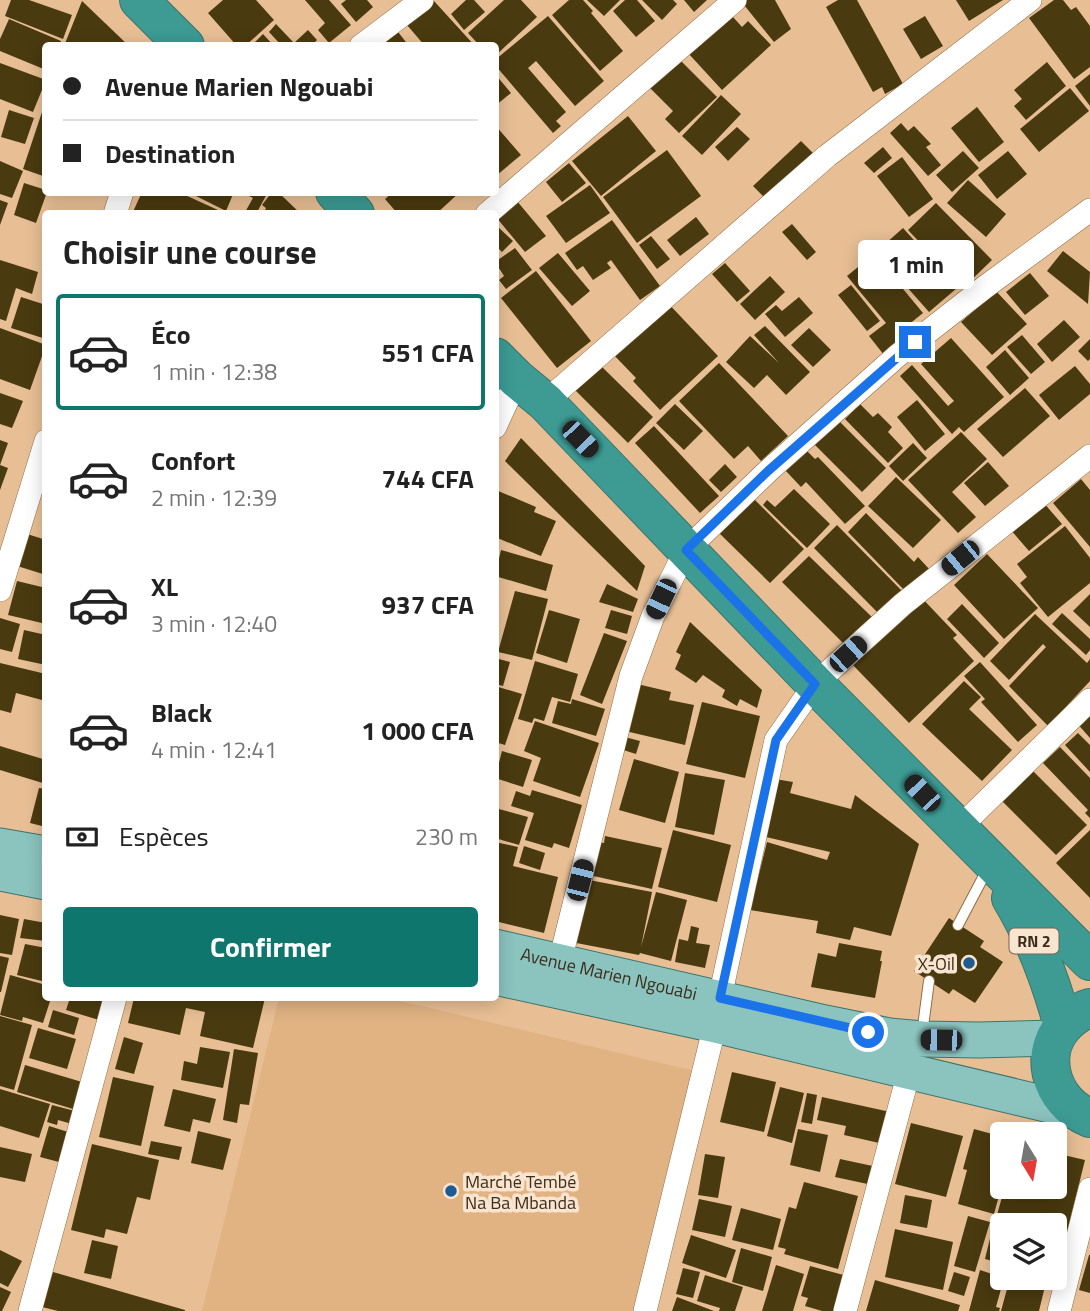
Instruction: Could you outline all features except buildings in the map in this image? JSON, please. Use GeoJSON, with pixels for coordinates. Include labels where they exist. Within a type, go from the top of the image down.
{"type":"FeatureCollection","features":[{"type":"Feature","properties":{"kind":"highway"},"geometry":{"type":"LineString","coordinates":[[139,0],[174,41]]}},
{"type":"Feature","properties":{"kind":"highway"},"geometry":{"type":"LineString","coordinates":[[338,196],[351,210]]}},
{"type":"Feature","properties":{"kind":"highway","name":"RN 2"},"geometry":{"type":"LineString","coordinates":[[519,379],[991,863],[1089,958]]}},
{"type":"Feature","properties":{"kind":"highway","name":"RN 2"},"geometry":{"type":"LineString","coordinates":[[991,863],[1027,927],[1069,1024],[1050,1058],[1052,1078],[1060,1097],[1083,1115]]}},
{"type":"Feature","properties":{"kind":"main road"},"geometry":{"type":"LineString","coordinates":[[0,846],[42,853]]}},
{"type":"Feature","properties":{"kind":"main road"},"geometry":{"type":"LineString","coordinates":[[0,873],[42,881]]}},
{"type":"Feature","properties":{"kind":"main road","name":"Avenue Marien Ngouabi"},"geometry":{"type":"LineString","coordinates":[[499,948],[560,961],[717,1011],[825,1023],[922,1040],[1033,1040],[1069,1024]]}},
{"type":"Feature","properties":{"kind":"main road"},"geometry":{"type":"LineString","coordinates":[[499,978],[717,1011],[909,1072],[1083,1115]]}},
{"type":"Feature","properties":{"kind":"street"},"geometry":{"type":"LineString","coordinates":[[366,42],[422,0]]}},
{"type":"Feature","properties":{"kind":"street"},"geometry":{"type":"LineString","coordinates":[[492,210],[735,0]]}},
{"type":"Feature","properties":{"kind":"street"},"geometry":{"type":"LineString","coordinates":[[499,419],[519,379],[827,156],[1030,0]]}},
{"type":"Feature","properties":{"kind":"street"},"geometry":{"type":"LineString","coordinates":[[560,961],[631,676],[653,616],[686,550],[768,471],[897,356],[1090,210]]}},
{"type":"Feature","properties":{"kind":"street"},"geometry":{"type":"LineString","coordinates":[[0,590],[42,454]]}},
{"type":"Feature","properties":{"kind":"street"},"geometry":{"type":"LineString","coordinates":[[645,1311],[717,1011],[776,740],[815,684],[903,604],[1090,456]]}},
{"type":"Feature","properties":{"kind":"street"},"geometry":{"type":"LineString","coordinates":[[958,829],[1090,700]]}},
{"type":"Feature","properties":{"kind":"street"},"geometry":{"type":"LineString","coordinates":[[1052,984],[1089,958]]}},
{"type":"Feature","properties":{"kind":"street"},"geometry":{"type":"LineString","coordinates":[[30,1311],[114,1001]]}},
{"type":"Feature","properties":{"kind":"street"},"geometry":{"type":"LineString","coordinates":[[845,1311],[909,1072]]}},
{"type":"Feature","properties":{"kind":"street"},"geometry":{"type":"LineString","coordinates":[[1059,1311],[1090,1189]]}},
{"type":"Feature","properties":{"kind":"lane"},"geometry":{"type":"LineString","coordinates":[[958,925],[991,863]]}},
{"type":"Feature","properties":{"kind":"lane"},"geometry":{"type":"LineString","coordinates":[[922,1040],[929,981]]}},
{"type":"Feature","properties":{"kind":"shaded area","name":"Marché Tembé Na Ba Mbanda"},"geometry":{"type":"Polygon","coordinates":[[[278,1001],[401,1001],[699,1072],[642,1311],[202,1311],[278,1001]]]}},
{"type":"Feature","properties":{"kind":"place","name":"X-Oil"},"geometry":{"type":"Point","coordinates":[969,963]}},
{"type":"Feature","properties":{"kind":"place","name":"Marché Tembé Na Ba Mbanda"},"geometry":{"type":"Point","coordinates":[451,1191]}},
{"type":"Feature","properties":{"kind":"route"},"geometry":{"type":"LineString","coordinates":[[868,1032],[720,998],[776,740],[815,684],[686,550],[768,471],[915,342]]}}]}
